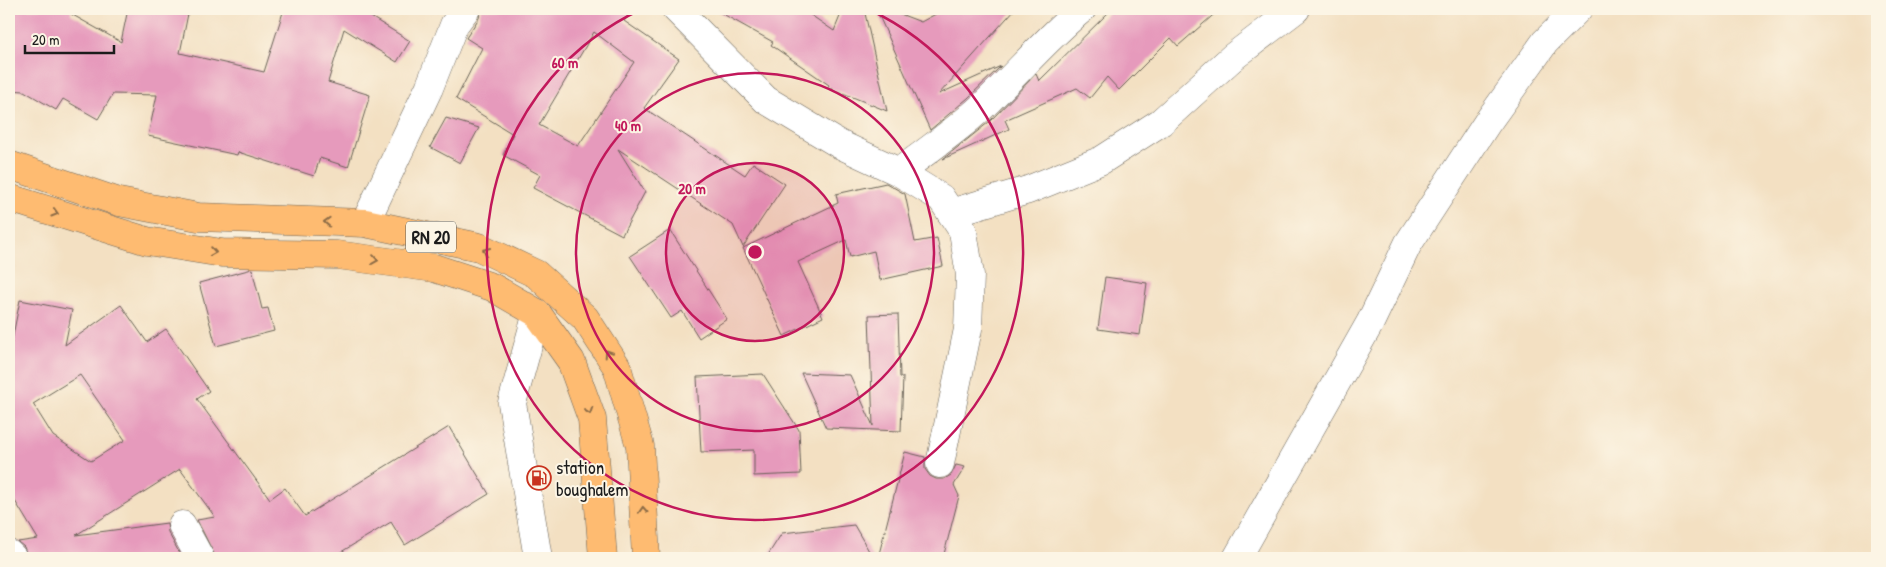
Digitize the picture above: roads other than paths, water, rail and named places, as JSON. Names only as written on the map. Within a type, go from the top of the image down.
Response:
[{"type":"main road","name":"RN 20","points":[[9,165],[119,202],[198,217],[365,223],[479,247],[536,274],[585,318],[617,367],[640,446],[646,558]]},
{"type":"main road","name":"RN 20","points":[[9,198],[148,241],[222,253],[336,255],[434,268],[492,287],[537,313],[571,361],[592,419],[603,558]]},
{"type":"street","points":[[365,223],[429,88],[454,25],[466,9]]},
{"type":"street","points":[[676,9],[766,100],[839,144],[899,172],[941,198],[963,231],[970,274],[968,329],[940,464]]},
{"type":"street","points":[[899,172],[956,130],[988,102],[1059,27],[1082,9]]},
{"type":"street","points":[[951,213],[1028,190],[1102,160],[1162,122],[1233,57],[1296,9]]},
{"type":"street","points":[[1237,558],[1370,323],[1408,244],[1488,123],[1545,42],[1578,9]]},
{"type":"street","points":[[537,313],[512,403],[538,558]]},
{"type":"street","points":[[182,525],[200,558]]},
{"type":"street","points":[[9,554],[13,558]]},
{"type":"place","name":"station boughalem","points":[[539,478]]}]
